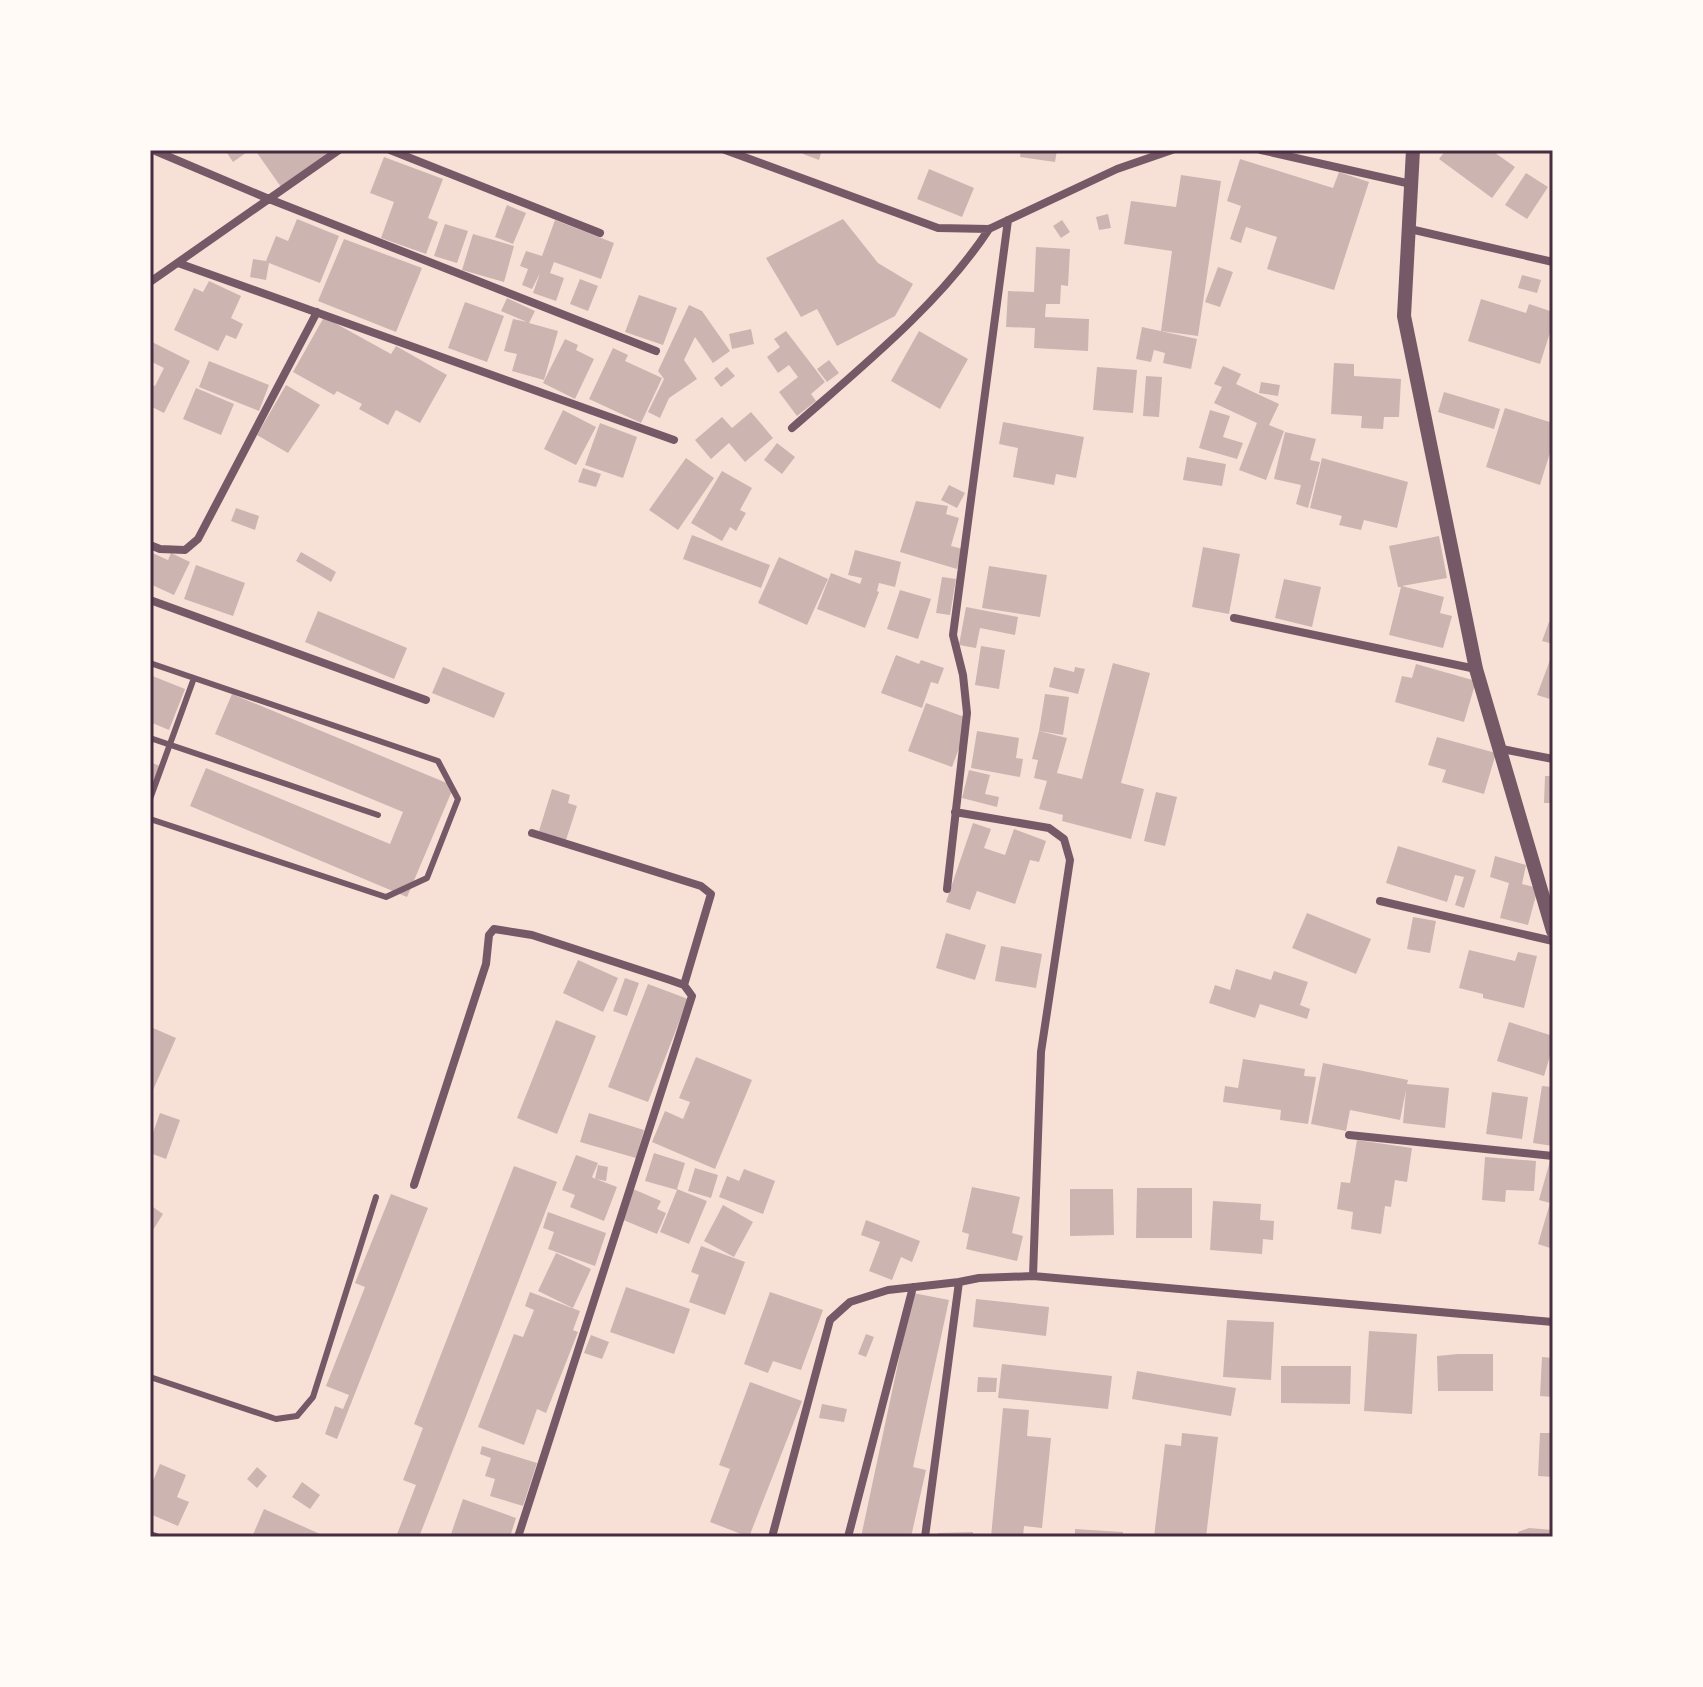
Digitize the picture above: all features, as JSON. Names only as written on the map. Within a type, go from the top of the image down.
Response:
[{"type":"street","points":[[153,150],[269,199],[656,351]]},
{"type":"street","points":[[150,282],[339,150]]},
{"type":"street","points":[[390,150],[600,233]]},
{"type":"street","points":[[725,150],[938,228],[989,229],[1117,169],[1172,150]]},
{"type":"street","points":[[1261,150],[1411,184]]},
{"type":"street","points":[[1413,150],[1404,316],[1476,669],[1553,931]]},
{"type":"street","points":[[947,889],[967,713],[963,675],[953,635],[1008,220]]},
{"type":"street","points":[[792,428],[874,356],[968,262],[989,229]]},
{"type":"street","points":[[1410,229],[1553,262]]},
{"type":"street","points":[[178,263],[674,440]]},
{"type":"street","points":[[150,545],[160,549],[185,550],[198,539],[317,312]]},
{"type":"street","points":[[150,600],[426,700]]},
{"type":"street","points":[[1234,618],[1476,669]]},
{"type":"street","points":[[1502,749],[1553,759]]},
{"type":"street","points":[[955,812],[1049,828],[1064,839],[1070,860],[1041,1052],[1033,1276]]},
{"type":"street","points":[[532,833],[701,886],[711,894],[684,985]]},
{"type":"street","points":[[1380,901],[1553,941]]},
{"type":"street","points":[[414,1185],[486,964],[489,935],[494,929],[532,935],[684,985],[692,996],[518,1537]]},
{"type":"street","points":[[1349,1135],[1553,1156]]},
{"type":"street","points":[[772,1537],[830,1320],[850,1302],[888,1290],[979,1278],[1033,1276],[1553,1322]]},
{"type":"street","points":[[925,1537],[959,1282]]},
{"type":"street","points":[[848,1537],[913,1287]]},
{"type":"street","points":[[150,1535],[156,1537]]},
{"type":"lane","points":[[150,663],[438,761],[458,799],[427,878],[386,897],[150,819]]},
{"type":"lane","points":[[150,799],[194,678]]},
{"type":"lane","points":[[150,738],[378,815]]},
{"type":"lane","points":[[150,1377],[276,1419],[297,1416],[313,1397],[376,1197]]},
{"type":"building","points":[[225,150],[250,150],[233,162]]},
{"type":"building","points":[[255,150],[333,150],[281,187]]},
{"type":"building","points":[[805,150],[822,150],[819,160],[803,154]]},
{"type":"building","points":[[1021,150],[1057,150],[1055,162],[1020,157]]},
{"type":"building","points":[[1446,150],[1491,150],[1515,167],[1492,198],[1439,159]]},
{"type":"building","points":[[384,157],[443,179],[428,218],[438,222],[426,254],[381,238],[394,202],[370,193]]},
{"type":"building","points":[[1240,159],[1333,188],[1339,172],[1369,182],[1334,290],[1267,269],[1277,237],[1246,227],[1241,243],[1230,239],[1241,206],[1227,201]]},
{"type":"building","points":[[929,169],[974,188],[962,217],[917,199]]},
{"type":"building","points":[[1526,173],[1548,187],[1527,219],[1505,205]]},
{"type":"building","points":[[1181,175],[1221,181],[1198,336],[1161,331],[1172,251],[1124,244],[1131,201],[1176,207]]},
{"type":"building","points":[[507,205],[526,213],[513,244],[495,237]]},
{"type":"building","points":[[1108,214],[1111,228],[1099,230],[1096,217]]},
{"type":"building","points":[[297,219],[339,236],[320,283],[269,263],[266,280],[250,277],[253,259],[266,261],[276,236],[288,241]]},
{"type":"building","points":[[843,219],[878,263],[913,284],[895,316],[837,346],[817,309],[801,317],[766,258]]},
{"type":"building","points":[[555,220],[614,243],[601,279],[554,262],[550,273],[564,278],[556,301],[533,293],[540,273],[532,289],[522,285],[528,269],[520,266],[526,251],[542,256]]},
{"type":"building","points":[[1062,220],[1070,232],[1061,238],[1053,226]]},
{"type":"building","points":[[445,224],[468,231],[457,263],[434,256]]},
{"type":"building","points":[[473,234],[514,246],[504,282],[462,270]]},
{"type":"building","points":[[344,239],[422,268],[396,332],[318,301]]},
{"type":"building","points":[[1036,247],[1070,249],[1068,286],[1061,285],[1060,304],[1046,304],[1045,317],[1089,319],[1088,351],[1034,348],[1035,328],[1006,327],[1008,291],[1034,292]]},
{"type":"building","points":[[1218,267],[1233,272],[1220,307],[1205,302]]},
{"type":"building","points":[[1522,275],[1541,280],[1537,293],[1518,288]]},
{"type":"building","points":[[580,279],[598,286],[588,311],[570,304]]},
{"type":"building","points":[[209,281],[241,296],[231,318],[243,324],[236,339],[226,335],[218,351],[174,330],[194,288],[203,292]]},
{"type":"building","points":[[639,295],[677,308],[663,345],[625,332]]},
{"type":"building","points":[[507,298],[535,311],[529,323],[558,331],[544,380],[512,371],[517,354],[504,351],[513,319],[527,322],[501,311]]},
{"type":"building","points":[[1481,299],[1526,313],[1529,304],[1553,312],[1553,323],[1540,364],[1468,341]]},
{"type":"building","points":[[465,302],[504,316],[487,362],[448,348]]},
{"type":"building","points":[[689,305],[702,311],[730,351],[713,363],[695,337],[684,360],[697,379],[669,398],[660,418],[648,412],[664,379],[658,371]]},
{"type":"building","points":[[324,317],[391,354],[396,346],[447,375],[420,423],[396,410],[388,425],[359,409],[362,404],[337,391],[334,395],[293,372]]},
{"type":"building","points":[[1142,327],[1197,339],[1191,369],[1163,363],[1165,353],[1154,350],[1151,362],[1136,359]]},
{"type":"building","points":[[751,329],[754,344],[732,349],[729,334]]},
{"type":"building","points":[[786,331],[825,382],[811,394],[816,401],[797,416],[779,392],[798,377],[789,365],[778,373],[767,357],[780,347],[774,339]]},
{"type":"building","points":[[919,331],[968,359],[940,409],[891,381]]},
{"type":"building","points":[[565,339],[578,345],[576,350],[594,359],[575,399],[543,383]]},
{"type":"building","points":[[150,341],[190,361],[164,413],[150,406],[150,384],[155,386],[164,368],[150,361]]},
{"type":"building","points":[[613,348],[628,355],[625,361],[662,378],[641,423],[589,399]]},
{"type":"building","points":[[829,360],[839,373],[827,382],[817,369]]},
{"type":"building","points":[[209,361],[269,385],[259,411],[199,387]]},
{"type":"building","points":[[1334,363],[1354,364],[1354,376],[1401,379],[1399,417],[1384,417],[1383,429],[1361,428],[1362,416],[1331,414]]},
{"type":"building","points":[[1223,366],[1241,374],[1236,384],[1279,404],[1269,425],[1284,431],[1266,480],[1239,470],[1257,423],[1214,403],[1222,387],[1214,384]]},
{"type":"building","points":[[727,367],[735,376],[721,387],[714,378]]},
{"type":"building","points":[[1097,367],[1137,370],[1133,413],[1093,410]]},
{"type":"building","points":[[1146,376],[1162,377],[1159,417],[1143,416]]},
{"type":"building","points":[[1261,382],[1280,385],[1278,396],[1259,393]]},
{"type":"building","points":[[286,385],[320,405],[288,453],[257,435]]},
{"type":"building","points":[[196,388],[234,404],[221,435],[183,419]]},
{"type":"building","points":[[1444,392],[1500,409],[1494,429],[1438,412]]},
{"type":"building","points":[[1505,408],[1553,423],[1553,443],[1540,485],[1486,467]]},
{"type":"building","points":[[563,410],[596,427],[576,465],[544,449]]},
{"type":"building","points":[[1210,410],[1230,416],[1223,437],[1243,443],[1237,459],[1199,448]]},
{"type":"building","points":[[751,412],[773,438],[745,462],[729,443],[711,459],[695,440],[722,417],[732,428]]},
{"type":"building","points":[[1003,422],[1084,437],[1076,478],[1056,474],[1054,485],[1013,477],[1018,448],[999,444]]},
{"type":"building","points":[[600,423],[637,437],[623,478],[585,465]]},
{"type":"building","points":[[1285,432],[1316,439],[1310,460],[1320,462],[1308,508],[1296,504],[1301,485],[1274,479]]},
{"type":"building","points":[[777,443],[795,457],[782,474],[764,460]]},
{"type":"building","points":[[1187,457],[1226,464],[1222,486],[1183,480]]},
{"type":"building","points":[[686,458],[714,478],[678,530],[649,510]]},
{"type":"building","points":[[1322,458],[1408,482],[1397,528],[1364,520],[1361,530],[1339,525],[1342,516],[1310,508]]},
{"type":"building","points":[[583,468],[601,474],[596,487],[578,482]]},
{"type":"building","points":[[722,471],[752,488],[740,510],[746,513],[736,531],[730,527],[722,541],[691,523]]},
{"type":"building","points":[[949,485],[965,493],[957,508],[941,500]]},
{"type":"building","points":[[916,501],[948,506],[946,514],[959,518],[951,546],[963,549],[957,569],[900,552]]},
{"type":"building","points":[[236,508],[259,516],[255,530],[231,521]]},
{"type":"building","points":[[692,535],[770,565],[761,588],[683,559]]},
{"type":"building","points":[[1439,536],[1447,578],[1402,586],[1444,597],[1440,613],[1452,616],[1443,648],[1389,635],[1401,587],[1398,587],[1389,546]]},
{"type":"building","points":[[1203,547],[1240,554],[1229,614],[1192,607]]},
{"type":"building","points":[[855,550],[901,562],[895,587],[879,583],[879,592],[865,628],[817,609],[831,573],[860,584],[862,578],[848,575]]},
{"type":"building","points":[[150,552],[168,560],[171,553],[190,562],[174,595],[150,584]]},
{"type":"building","points":[[301,552],[336,572],[331,582],[296,561]]},
{"type":"building","points":[[779,557],[828,579],[807,625],[758,603]]},
{"type":"building","points":[[196,565],[245,583],[233,616],[184,599]]},
{"type":"building","points":[[989,566],[1047,575],[1040,617],[982,608]]},
{"type":"building","points":[[942,577],[956,579],[950,615],[936,613]]},
{"type":"building","points":[[1284,579],[1321,587],[1312,627],[1275,618]]},
{"type":"building","points":[[900,590],[931,599],[918,639],[887,629]]},
{"type":"building","points":[[966,607],[1018,617],[1015,635],[980,628],[976,648],[959,645]]},
{"type":"building","points":[[318,611],[407,648],[394,679],[305,642]]},
{"type":"building","points":[[1549,622],[1553,623],[1553,644],[1542,641]]},
{"type":"building","points":[[981,646],[1005,650],[999,689],[975,685]]},
{"type":"building","points":[[1553,652],[1553,700],[1537,695]]},
{"type":"building","points":[[896,655],[919,664],[921,660],[944,668],[938,684],[931,682],[922,708],[881,693]]},
{"type":"building","points":[[1113,663],[1150,673],[1121,783],[1144,789],[1131,839],[1062,821],[1063,815],[1039,809],[1047,781],[1034,778],[1038,760],[1032,759],[1039,731],[1067,738],[1057,773],[1082,779]]},
{"type":"building","points":[[1416,664],[1476,681],[1464,722],[1395,702],[1402,676],[1412,678]]},
{"type":"building","points":[[443,667],[505,693],[494,718],[432,693]]},
{"type":"building","points":[[1054,667],[1074,672],[1075,667],[1085,669],[1078,694],[1049,687]]},
{"type":"building","points":[[150,675],[185,689],[169,730],[150,722]]},
{"type":"building","points":[[232,694],[454,786],[407,897],[190,806],[206,768],[390,844],[403,812],[215,734]]},
{"type":"building","points":[[1045,694],[1069,697],[1063,735],[1039,731]]},
{"type":"building","points":[[926,703],[970,719],[952,767],[908,751]]},
{"type":"building","points":[[977,731],[1019,738],[1016,758],[1023,759],[1020,777],[971,768]]},
{"type":"building","points":[[1437,737],[1496,753],[1484,794],[1442,782],[1446,770],[1428,765]]},
{"type":"building","points":[[150,762],[160,766],[150,789]]},
{"type":"building","points":[[969,770],[990,775],[985,794],[999,797],[997,807],[962,798]]},
{"type":"building","points":[[1545,776],[1553,776],[1553,803],[1544,803]]},
{"type":"building","points":[[552,789],[570,795],[568,803],[577,806],[566,840],[539,831]]},
{"type":"building","points":[[1156,792],[1177,797],[1165,846],[1144,841]]},
{"type":"building","points":[[973,823],[991,829],[984,848],[1005,855],[1014,829],[1046,841],[1039,862],[1030,860],[1015,904],[977,891],[970,910],[946,902]]},
{"type":"building","points":[[1398,846],[1476,870],[1464,908],[1455,905],[1464,877],[1455,875],[1447,902],[1386,883]]},
{"type":"building","points":[[1495,856],[1526,865],[1522,884],[1538,888],[1528,925],[1500,918],[1509,883],[1490,877]]},
{"type":"building","points":[[1307,913],[1371,939],[1356,974],[1292,948]]},
{"type":"building","points":[[1413,917],[1436,921],[1430,953],[1407,949]]},
{"type":"building","points":[[946,933],[986,945],[975,980],[936,968]]},
{"type":"building","points":[[1001,946],[1042,954],[1036,988],[995,981]]},
{"type":"building","points":[[1469,950],[1515,961],[1518,952],[1537,956],[1524,1008],[1483,998],[1483,994],[1459,988]]},
{"type":"building","points":[[578,960],[618,978],[603,1012],[563,993]]},
{"type":"building","points":[[1236,969],[1271,980],[1274,971],[1308,982],[1300,1005],[1310,1009],[1307,1019],[1260,1004],[1255,1018],[1209,1003],[1215,985],[1230,990]]},
{"type":"building","points":[[625,978],[639,983],[627,1016],[613,1011]]},
{"type":"building","points":[[648,984],[688,999],[648,1102],[608,1087]]},
{"type":"building","points":[[556,1020],[596,1036],[557,1134],[517,1118]]},
{"type":"building","points":[[1509,1022],[1553,1036],[1544,1076],[1497,1061]]},
{"type":"building","points":[[153,1028],[176,1038],[150,1097],[150,1035]]},
{"type":"building","points":[[696,1057],[752,1080],[715,1169],[652,1142],[665,1111],[683,1119],[690,1102],[679,1098]]},
{"type":"building","points":[[1243,1059],[1305,1069],[1304,1076],[1316,1077],[1308,1124],[1280,1120],[1281,1110],[1223,1102],[1225,1086],[1238,1088]]},
{"type":"building","points":[[1323,1063],[1408,1080],[1407,1084],[1449,1088],[1445,1128],[1403,1123],[1406,1090],[1400,1120],[1350,1110],[1346,1131],[1311,1124]]},
{"type":"building","points":[[1542,1086],[1553,1087],[1553,1146],[1533,1143]]},
{"type":"building","points":[[1492,1092],[1528,1097],[1522,1139],[1486,1134]]},
{"type":"building","points":[[160,1113],[180,1120],[166,1159],[150,1153],[150,1141]]},
{"type":"building","points":[[589,1113],[644,1130],[636,1158],[580,1142]]},
{"type":"building","points":[[1357,1140],[1412,1148],[1407,1182],[1395,1180],[1391,1207],[1385,1206],[1381,1234],[1351,1229],[1353,1212],[1337,1209],[1341,1182],[1350,1183]]},
{"type":"building","points":[[654,1153],[685,1163],[677,1189],[707,1201],[689,1244],[660,1232],[677,1190],[645,1181]]},
{"type":"building","points":[[576,1155],[598,1163],[592,1177],[595,1179],[598,1165],[608,1167],[606,1181],[596,1179],[617,1187],[604,1221],[570,1207],[575,1195],[562,1190]]},
{"type":"building","points":[[1485,1157],[1536,1161],[1534,1191],[1506,1190],[1505,1202],[1482,1200]]},
{"type":"building","points":[[1550,1161],[1553,1162],[1553,1249],[1538,1244],[1550,1203],[1539,1200]]},
{"type":"building","points":[[514,1166],[557,1182],[419,1537],[396,1537],[416,1485],[403,1480],[423,1428],[414,1424]]},
{"type":"building","points":[[695,1168],[718,1175],[711,1198],[688,1191]]},
{"type":"building","points":[[744,1169],[775,1181],[763,1214],[719,1197],[727,1176],[739,1181]]},
{"type":"building","points":[[972,1187],[1020,1197],[1012,1233],[1023,1236],[1017,1261],[966,1249],[969,1234],[962,1232]]},
{"type":"building","points":[[1137,1188],[1192,1188],[1192,1238],[1136,1238]]},
{"type":"building","points":[[633,1189],[661,1201],[657,1209],[666,1213],[657,1234],[621,1219]]},
{"type":"building","points":[[1070,1189],[1113,1189],[1114,1235],[1070,1236]]},
{"type":"building","points":[[391,1194],[428,1208],[337,1439],[325,1434],[335,1406],[343,1409],[349,1395],[326,1386],[365,1287],[355,1283]]},
{"type":"building","points":[[1213,1201],[1261,1204],[1260,1220],[1274,1221],[1273,1240],[1263,1239],[1262,1254],[1210,1250]]},
{"type":"building","points":[[150,1205],[163,1214],[150,1235]]},
{"type":"building","points":[[723,1205],[753,1222],[734,1257],[704,1241]]},
{"type":"building","points":[[548,1212],[606,1233],[595,1266],[548,1249],[554,1232],[543,1228]]},
{"type":"building","points":[[866,1220],[920,1241],[912,1262],[901,1257],[892,1280],[869,1271],[880,1242],[861,1235]]},
{"type":"building","points":[[701,1246],[745,1262],[725,1315],[689,1302],[699,1275],[691,1272]]},
{"type":"building","points":[[556,1253],[591,1269],[573,1308],[538,1291]]},
{"type":"building","points":[[626,1287],[690,1309],[674,1354],[610,1332]]},
{"type":"building","points":[[530,1292],[580,1311],[573,1330],[578,1332],[546,1413],[537,1409],[524,1445],[478,1427],[514,1334],[523,1337],[534,1310],[525,1306]]},
{"type":"building","points":[[770,1292],[823,1310],[801,1370],[773,1361],[768,1373],[744,1364]]},
{"type":"building","points":[[913,1293],[949,1300],[913,1467],[926,1470],[911,1537],[861,1537]]},
{"type":"building","points":[[976,1299],[1049,1307],[1046,1336],[973,1327]]},
{"type":"building","points":[[1227,1320],[1274,1322],[1271,1380],[1223,1377]]},
{"type":"building","points":[[1369,1331],[1417,1334],[1412,1414],[1364,1411]]},
{"type":"building","points":[[866,1334],[874,1337],[866,1357],[858,1354]]},
{"type":"building","points":[[591,1335],[609,1342],[602,1359],[584,1353]]},
{"type":"building","points":[[1493,1354],[1493,1391],[1438,1391],[1437,1356]]},
{"type":"building","points":[[1542,1357],[1553,1358],[1553,1397],[1540,1396]]},
{"type":"building","points":[[1002,1364],[1112,1376],[1108,1409],[998,1398]]},
{"type":"building","points":[[1281,1366],[1351,1366],[1350,1404],[1281,1403]]},
{"type":"building","points":[[1137,1371],[1236,1388],[1231,1416],[1132,1399]]},
{"type":"building","points":[[978,1377],[997,1378],[996,1392],[977,1392]]},
{"type":"building","points":[[750,1382],[802,1401],[749,1537],[710,1522],[730,1469],[719,1465]]},
{"type":"building","points":[[822,1404],[847,1409],[844,1422],[819,1418]]},
{"type":"building","points":[[1003,1408],[1029,1410],[1027,1436],[1051,1438],[1042,1528],[1024,1526],[1023,1537],[991,1537]]},
{"type":"building","points":[[1182,1433],[1218,1437],[1206,1537],[1154,1537],[1165,1444],[1181,1446]]},
{"type":"building","points":[[1540,1433],[1553,1433],[1553,1477],[1538,1476]]},
{"type":"building","points":[[482,1446],[537,1463],[523,1506],[490,1496],[495,1479],[485,1476],[491,1458],[480,1454]]},
{"type":"building","points":[[160,1464],[186,1475],[177,1497],[189,1502],[178,1526],[150,1514],[153,1502],[150,1501],[150,1488]]},
{"type":"building","points":[[257,1467],[267,1476],[257,1488],[247,1479]]},
{"type":"building","points":[[302,1482],[320,1495],[310,1509],[292,1497]]},
{"type":"building","points":[[463,1499],[516,1518],[510,1537],[450,1537]]},
{"type":"building","points":[[264,1509],[320,1534],[319,1537],[252,1537]]},
{"type":"building","points":[[1529,1528],[1553,1530],[1553,1537],[1518,1537],[1518,1532]]},
{"type":"building","points":[[1075,1529],[1123,1532],[1123,1537],[1075,1537]]},
{"type":"building","points":[[973,1532],[973,1537],[938,1537],[938,1533]]}]
